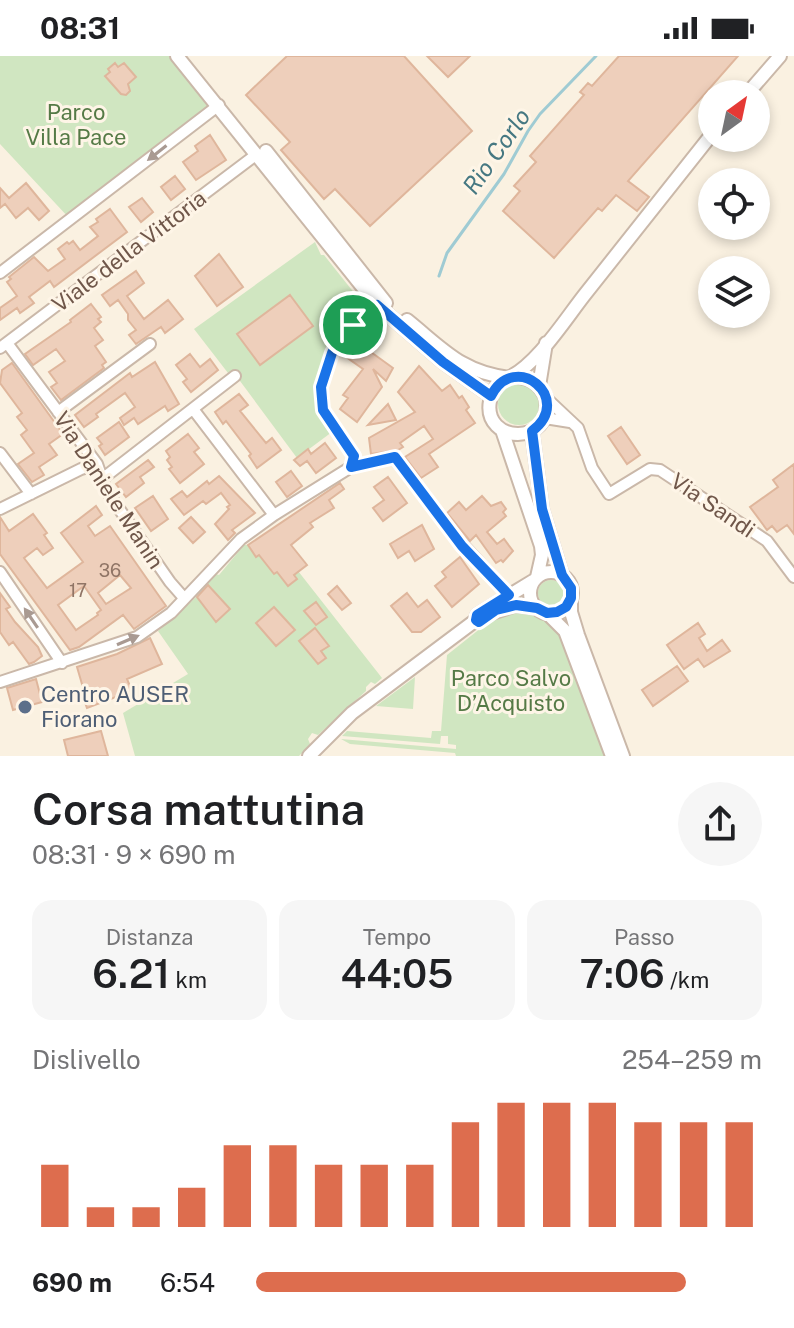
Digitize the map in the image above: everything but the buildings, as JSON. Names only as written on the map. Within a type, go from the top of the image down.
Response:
[{"type":"street","points":[[177,56],[377,305],[443,362],[491,396]]},
{"type":"street","points":[[189,56],[387,304],[469,369],[487,375],[526,378],[543,392]]},
{"type":"street","points":[[759,80],[780,56]]},
{"type":"street","points":[[0,273],[219,105]]},
{"type":"street","points":[[612,756],[565,631],[530,597],[542,555],[541,546],[502,430],[491,416],[491,396],[498,384],[511,377],[546,343],[698,152]]},
{"type":"street","name":"Viale della Vittoria","points":[[3,345],[257,154]]},
{"type":"street","points":[[351,467],[354,456],[323,410],[321,387],[341,335],[377,305]]},
{"type":"street","points":[[502,430],[517,435],[532,431],[545,418],[546,343]]},
{"type":"street","points":[[58,412],[150,344]]},
{"type":"street","name":"Via Daniele Manin","points":[[3,345],[97,464],[106,490],[184,598]]},
{"type":"street","points":[[102,479],[235,376]]},
{"type":"street","name":"Via Sandi","points":[[543,392],[581,433],[592,468],[609,494],[650,469],[660,470],[767,541],[794,577]]},
{"type":"street","points":[[193,409],[274,515]]},
{"type":"street","points":[[545,418],[570,422]]},
{"type":"street","points":[[532,431],[542,509],[562,575],[570,585],[571,612],[578,635],[623,756]]},
{"type":"street","points":[[0,453],[31,494]]},
{"type":"street","points":[[0,682],[137,637],[171,613],[241,539],[274,515],[351,467],[395,457],[462,546],[509,595]]},
{"type":"street","points":[[0,509],[97,464]]},
{"type":"street","points":[[0,572],[62,663]]},
{"type":"street","points":[[309,756],[352,713],[476,620],[477,615],[549,572],[562,575]]},
{"type":"street","points":[[476,620],[479,622],[516,605],[562,610],[571,598]]},
{"type":"green space","name":"Parco Villa Pace","points":[[0,56],[183,56],[219,101],[70,219],[0,144]]},
{"type":"green space","points":[[315,242],[321,255],[359,299],[361,308],[334,330],[317,376],[317,406],[332,432],[297,458],[240,381],[228,373],[194,329]]},
{"type":"green space","points":[[519,383],[534,389],[540,404],[534,419],[519,425],[504,419],[498,404],[504,389]]},
{"type":"green space","points":[[244,545],[248,545],[256,557],[265,551],[266,564],[274,574],[291,562],[382,678],[375,684],[371,682],[366,691],[318,735],[312,733],[308,739],[310,744],[299,756],[135,756],[123,713],[188,674],[158,631],[216,574],[219,575]]},
{"type":"green space","points":[[551,580],[560,584],[564,593],[560,602],[551,606],[542,602],[538,593],[542,584]]},
{"type":"green space","name":"Parco Salvo D’Acquisto","points":[[514,609],[546,620],[561,635],[607,756],[456,756],[455,753],[350,744],[341,739],[456,749],[456,745],[448,744],[448,736],[441,736],[440,744],[342,736],[347,731],[431,738],[432,731],[441,731],[447,655],[496,616]]},
{"type":"green space","points":[[415,677],[413,709],[376,706]]},
{"type":"waterway","name":"Rio Corlo","points":[[439,276],[447,253],[504,174],[540,114],[596,56]]},
{"type":"place","name":"Centro AUSER Fiorano","points":[[25,707]]},
{"type":"route","points":[[377,305],[443,362],[491,396],[498,384],[513,377],[526,378],[541,387],[547,411],[539,426],[532,431],[542,509],[562,575],[571,588],[571,598],[562,610],[547,613],[516,605],[496,610],[479,622],[476,620],[477,615],[509,595],[470,556],[395,457],[351,467],[354,456],[323,410],[321,387],[336,341],[353,325],[377,305]]}]
